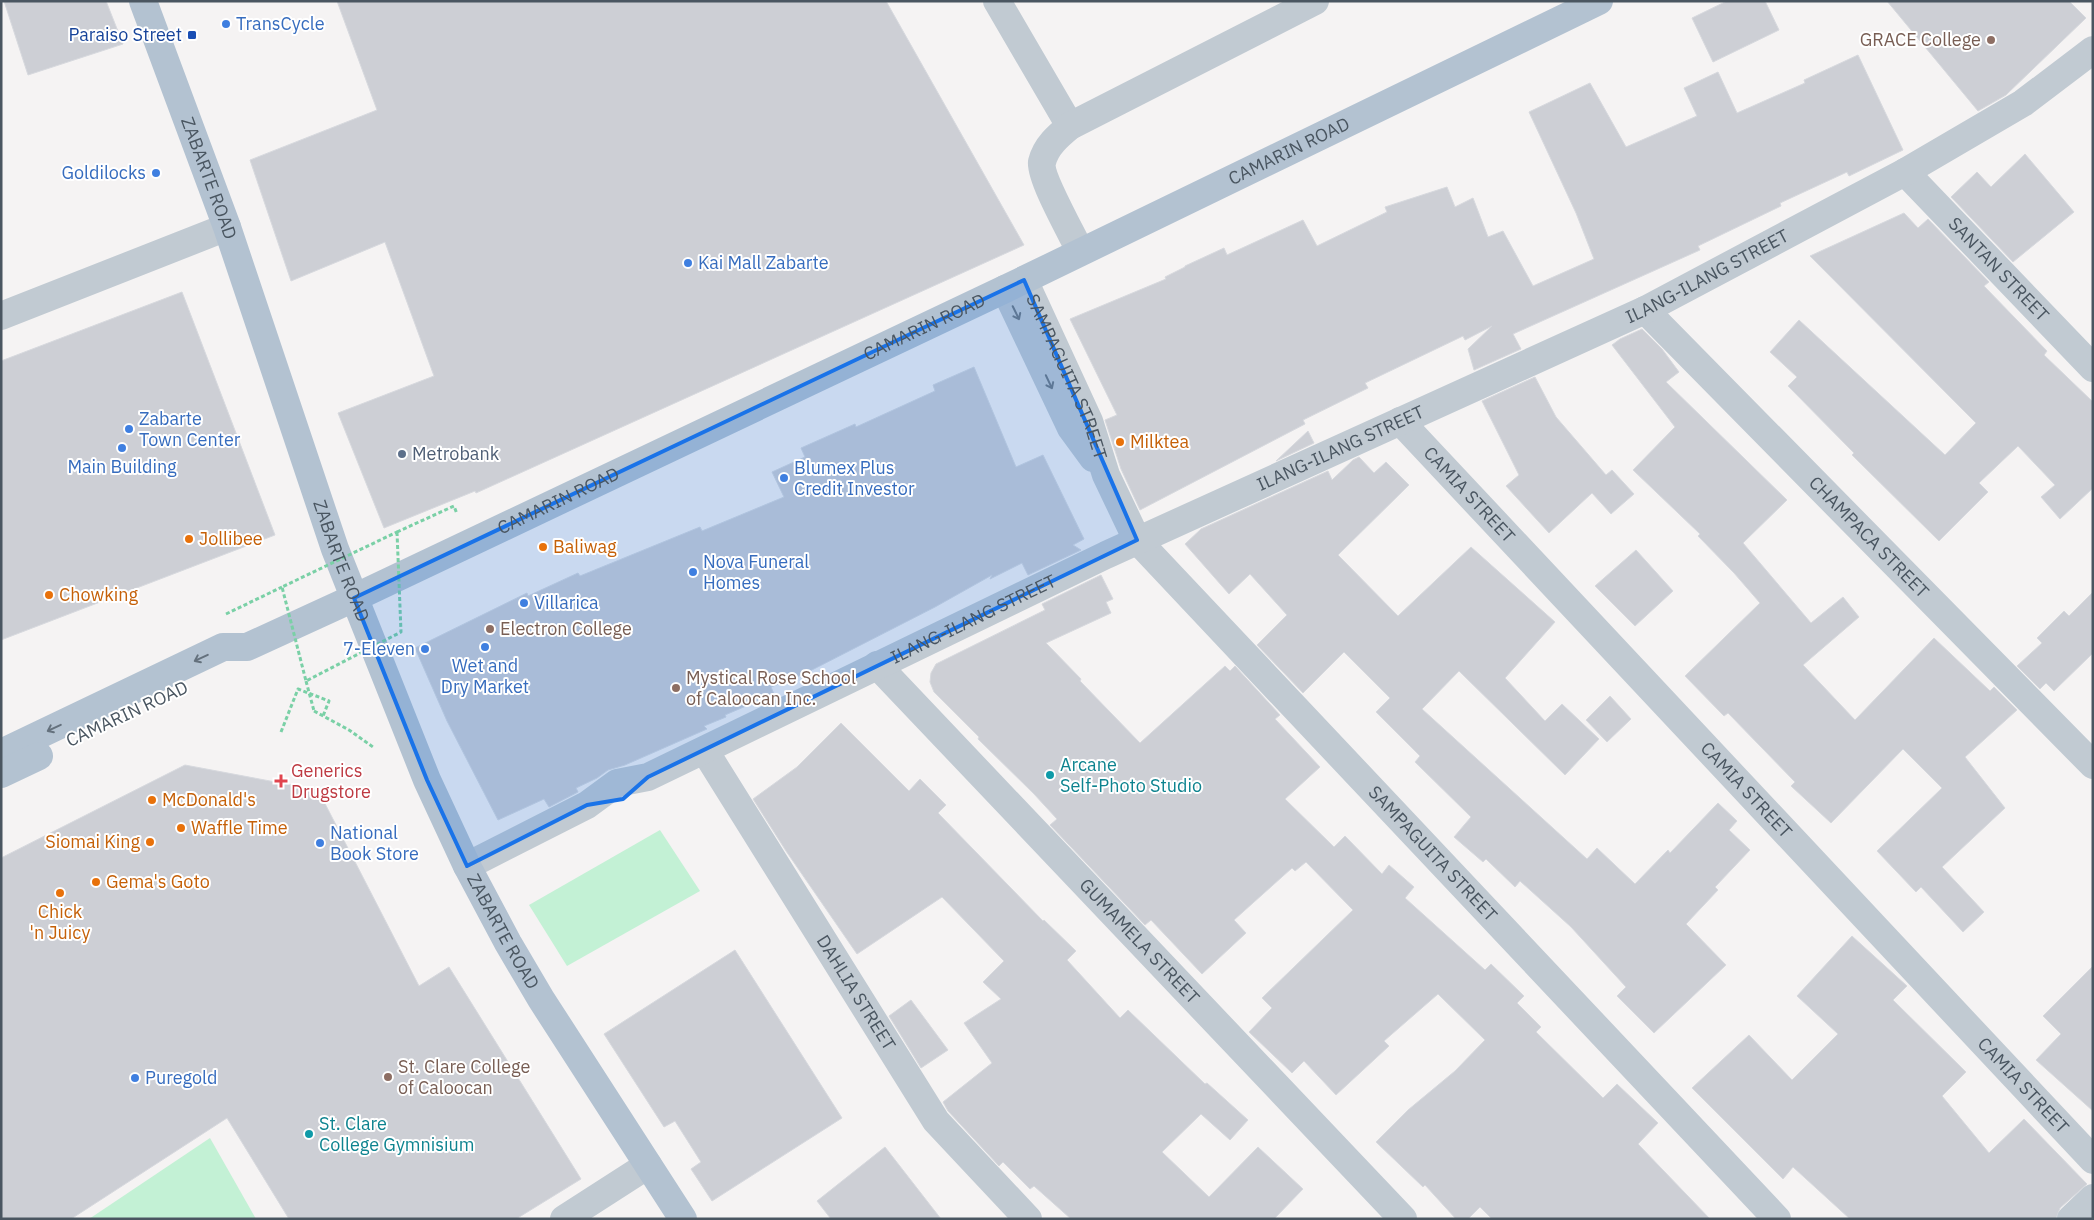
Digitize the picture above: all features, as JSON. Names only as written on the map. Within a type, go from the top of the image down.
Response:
[{"type":"main road","name":"ZABARTE ROAD","points":[[143,1],[226,227],[335,549],[424,771],[467,866],[489,909],[541,999],[683,1219]]},
{"type":"main road","name":"CAMARIN ROAD","points":[[1,774],[232,664],[248,647],[1014,285],[1599,1]]},
{"type":"main road","name":"CAMARIN ROAD","points":[[1,753],[223,647],[248,647]]},
{"type":"street","points":[[996,1],[1070,126]]},
{"type":"street","points":[[1080,252],[1045,179],[1041,164],[1046,149],[1057,137],[1070,126],[1315,1]]},
{"type":"street","name":"ILANG-ILANG STREET","points":[[467,866],[587,805],[617,783],[648,777],[705,751],[877,665],[1137,540],[1645,310],[1904,172],[2023,103],[2093,50]]},
{"type":"street","name":"SANTAN STREET","points":[[1904,172],[2093,368]]},
{"type":"street","points":[[1,316],[226,227]]},
{"type":"street","name":"SAMPAGUITA STREET","points":[[1014,285],[1071,428],[1106,475],[1137,540],[1777,1219]]},
{"type":"street","name":"CHAMPACA STREET","points":[[1645,310],[2093,765]]},
{"type":"street","name":"CAMIA STREET","points":[[1400,421],[2093,1160]]},
{"type":"street","name":"GUMAMELA STREET","points":[[877,665],[1403,1219]]},
{"type":"street","name":"DAHLIA STREET","points":[[705,751],[936,1121],[1028,1219]]},
{"type":"street","points":[[564,1219],[648,1165]]},
{"type":"street","points":[[2071,1219],[2093,1198]]},
{"type":"path","points":[[228,613],[446,510]]},
{"type":"path","points":[[306,681],[401,632],[397,532]]},
{"type":"path","points":[[282,587],[314,711],[349,730],[373,747]]},
{"type":"path","points":[[282,732],[298,689],[329,702],[323,716]]},
{"type":"highlighted area","points":[[1024,280],[1137,540],[648,777],[623,799],[587,805],[467,866],[427,780],[354,598]]},
{"type":"green space","points":[[660,830],[700,891],[567,966],[529,905]]},
{"type":"green space","points":[[210,1138],[256,1219],[89,1219]]},
{"type":"building","points":[[4,1],[106,1],[123,44],[28,75]]},
{"type":"building","name":"Kai Mall Zabarte","points":[[337,1],[886,1],[1024,245],[476,493],[475,491],[384,528],[338,413],[434,376],[385,242],[291,281],[250,160],[377,110]]},
{"type":"building","points":[[1727,1],[1765,1],[1779,30],[1713,62],[1692,18]]},
{"type":"building","name":"GRACE College","points":[[1887,1],[2069,1],[2086,18],[2006,95],[1978,111]]},
{"type":"building","points":[[1858,55],[1903,150],[1849,176],[1847,172],[1780,203],[1781,206],[1698,246],[1700,250],[1513,334],[1521,349],[1474,370],[1468,349],[1492,326],[1465,340],[1463,336],[1365,383],[1368,388],[1303,420],[1305,424],[1140,510],[1121,469],[1105,420],[1117,415],[1070,319],[1166,279],[1165,277],[1185,266],[1224,248],[1227,255],[1303,220],[1317,246],[1387,212],[1385,207],[1447,187],[1455,207],[1473,198],[1488,237],[1503,231],[1533,286],[1594,259],[1576,213],[1529,112],[1590,83],[1626,147],[1697,116],[1684,88],[1718,72],[1737,113],[1805,83],[1804,80]]},
{"type":"building","points":[[2025,154],[2074,212],[2013,262],[1951,197],[1977,172],[1991,187]]},
{"type":"building","points":[[1904,213],[1918,228],[1928,219],[1989,282],[1984,286],[2047,351],[2044,355],[2093,402],[2093,488],[2060,519],[2041,497],[2055,485],[2018,446],[1979,483],[1988,492],[1939,541],[1852,455],[1854,453],[1788,386],[1797,377],[1770,352],[1799,320],[1945,455],[1976,423],[1810,256]]},
{"type":"building","name":"Zabarte Town Center","points":[[182,292],[275,535],[1,640],[1,361]]},
{"type":"building","points":[[1642,329],[1662,349],[1679,372],[1666,382],[1787,500],[1743,543],[1811,623],[1843,597],[1859,617],[1803,665],[1855,720],[1934,638],[1990,691],[1994,687],[2017,710],[1965,757],[2005,808],[1942,867],[1984,912],[1963,932],[1921,887],[1916,892],[1877,851],[1942,788],[1903,749],[1831,823],[1791,786],[1795,782],[1728,713],[1724,716],[1685,676],[1760,603],[1698,536],[1700,534],[1633,470],[1675,427],[1612,345],[1620,339]]},
{"type":"building","points":[[974,367],[1016,467],[1043,455],[1084,539],[1073,545],[1081,550],[1028,575],[1022,563],[990,579],[992,575],[935,607],[804,674],[771,687],[774,694],[704,726],[707,729],[625,765],[608,770],[597,778],[576,788],[578,792],[549,807],[544,799],[498,820],[447,721],[415,648],[527,593],[528,596],[578,573],[580,576],[700,527],[702,531],[784,497],[772,472],[805,457],[801,448],[855,424],[856,427],[935,391],[933,385]]},
{"type":"building","points":[[1535,377],[1556,417],[1606,475],[1612,470],[1634,494],[1611,514],[1592,493],[1549,533],[1506,486],[1519,475],[1482,401]]},
{"type":"building","points":[[1308,431],[1314,443],[1276,461]]},
{"type":"building","points":[[1359,457],[1374,473],[1386,462],[1409,485],[1338,555],[1398,616],[1471,547],[1555,622],[1505,678],[1545,721],[1562,704],[1599,739],[1565,775],[1459,671],[1422,709],[1587,859],[1597,848],[1635,884],[1668,850],[1670,853],[1718,803],[1737,821],[1729,830],[1750,850],[1715,887],[1718,890],[1686,924],[1726,965],[1654,1033],[1617,996],[1626,987],[1571,927],[1520,881],[1515,887],[1486,859],[1483,862],[1454,837],[1471,817],[1415,762],[1420,756],[1376,712],[1390,698],[1344,652],[1303,693],[1257,645],[1287,615],[1250,574],[1229,594],[1185,544],[1201,529],[1328,471],[1332,480],[1353,460]]},
{"type":"building","points":[[1636,550],[1673,591],[1635,626],[1595,586]]},
{"type":"building","points":[[1101,575],[1113,599],[1106,602],[1111,613],[1046,643],[1081,679],[1080,681],[1140,743],[1225,666],[1230,671],[1235,666],[1280,715],[1275,719],[1320,767],[1285,799],[1334,847],[1345,836],[1382,874],[1389,865],[1414,887],[1405,898],[1485,970],[1491,964],[1524,996],[1517,1003],[1541,1027],[1536,1032],[1603,1098],[1617,1084],[1658,1123],[1638,1144],[1710,1219],[1492,1219],[1480,1207],[1468,1219],[1456,1219],[1425,1185],[1423,1187],[1376,1142],[1408,1110],[1455,1071],[1485,1040],[1438,994],[1384,1041],[1389,1046],[1336,1095],[1304,1061],[1292,1073],[1249,1032],[1272,1008],[1262,998],[1353,910],[1306,862],[1295,871],[1292,868],[1234,920],[1246,933],[1202,974],[1151,920],[1145,925],[1050,825],[1057,819],[934,692],[930,682],[931,673],[936,664],[1045,610],[1042,604]]},
{"type":"building","points":[[2093,592],[2093,653],[2054,691],[2046,683],[2040,689],[2017,666],[2042,643],[2037,638],[2064,611],[2069,616]]},
{"type":"building","points":[[1610,696],[1631,719],[1607,742],[1586,720]]},
{"type":"building","points":[[841,723],[909,791],[920,779],[946,805],[938,813],[1043,921],[1076,951],[1067,960],[1120,1018],[1128,1010],[1205,1084],[1207,1083],[1248,1120],[1230,1140],[1201,1114],[1162,1152],[1209,1197],[1258,1147],[1303,1189],[1274,1219],[1071,1219],[1034,1186],[1030,1189],[1003,1162],[999,1166],[948,1111],[943,1102],[992,1063],[964,1023],[1001,999],[983,982],[1004,961],[942,897],[857,954],[786,851],[753,799],[797,767]]},
{"type":"building","name":"Puregold","points":[[185,765],[318,790],[419,986],[449,967],[581,1179],[516,1219],[289,1219],[227,1118],[71,1219],[1,1219],[1,858]]},
{"type":"building","points":[[1852,936],[1907,986],[1893,1000],[1966,1072],[1942,1096],[1989,1153],[2024,1119],[2087,1184],[2060,1208],[2056,1219],[1850,1219],[1793,1167],[1783,1179],[1692,1088],[1749,1035],[1792,1080],[1838,1034],[1797,996]]},
{"type":"building","points":[[735,950],[842,1118],[712,1201],[691,1169],[701,1162],[675,1121],[664,1127],[604,1034]]},
{"type":"building","points":[[2093,966],[2093,1111],[2036,1060],[2061,1034],[2043,1016]]},
{"type":"building","points":[[911,1000],[948,1050],[921,1068],[889,1016]]},
{"type":"building","points":[[885,1147],[941,1219],[831,1219],[817,1201]]},
{"type":"place","name":"TransCycle","points":[[226,24]]},
{"type":"place","name":"Paraiso Street","points":[[192,35]]},
{"type":"place","name":"GRACE College","points":[[1991,40]]},
{"type":"place","name":"Goldilocks","points":[[156,173]]},
{"type":"place","name":"Kai Mall Zabarte","points":[[688,263]]},
{"type":"place","name":"Zabarte Town Center","points":[[129,429]]},
{"type":"place","name":"Milktea","points":[[1120,442]]},
{"type":"place","name":"Main Building","points":[[122,448]]},
{"type":"place","name":"Metrobank","points":[[402,454]]},
{"type":"place","name":"Blumex Plus Credit Investor","points":[[784,478]]},
{"type":"place","name":"Jollibee","points":[[189,539]]},
{"type":"place","name":"Baliwag","points":[[543,547]]},
{"type":"place","name":"Nova Funeral Homes","points":[[693,572]]},
{"type":"place","name":"Chowking","points":[[49,595]]},
{"type":"place","name":"Villarica","points":[[524,603]]},
{"type":"place","name":"Electron College","points":[[490,629]]},
{"type":"place","name":"Wet and Dry Market","points":[[485,647]]},
{"type":"place","name":"7-Eleven","points":[[425,649]]},
{"type":"place","name":"Mystical Rose School of Caloocan Inc.","points":[[676,688]]},
{"type":"place","name":"Arcane Self-Photo Studio","points":[[1050,775]]},
{"type":"place","name":"Generics Drugstore","points":[[281,781]]},
{"type":"place","name":"McDonald's","points":[[152,800]]},
{"type":"place","name":"Waffle Time","points":[[181,828]]},
{"type":"place","name":"Siomai King","points":[[150,842]]},
{"type":"place","name":"National Book Store","points":[[320,843]]},
{"type":"place","name":"Gema's Goto","points":[[96,882]]},
{"type":"place","name":"Chick 'n Juicy","points":[[60,893]]},
{"type":"place","name":"St. Clare College of Caloocan","points":[[388,1077]]},
{"type":"place","name":"Puregold","points":[[135,1078]]},
{"type":"place","name":"St. Clare College Gymnisium","points":[[309,1134]]}]
